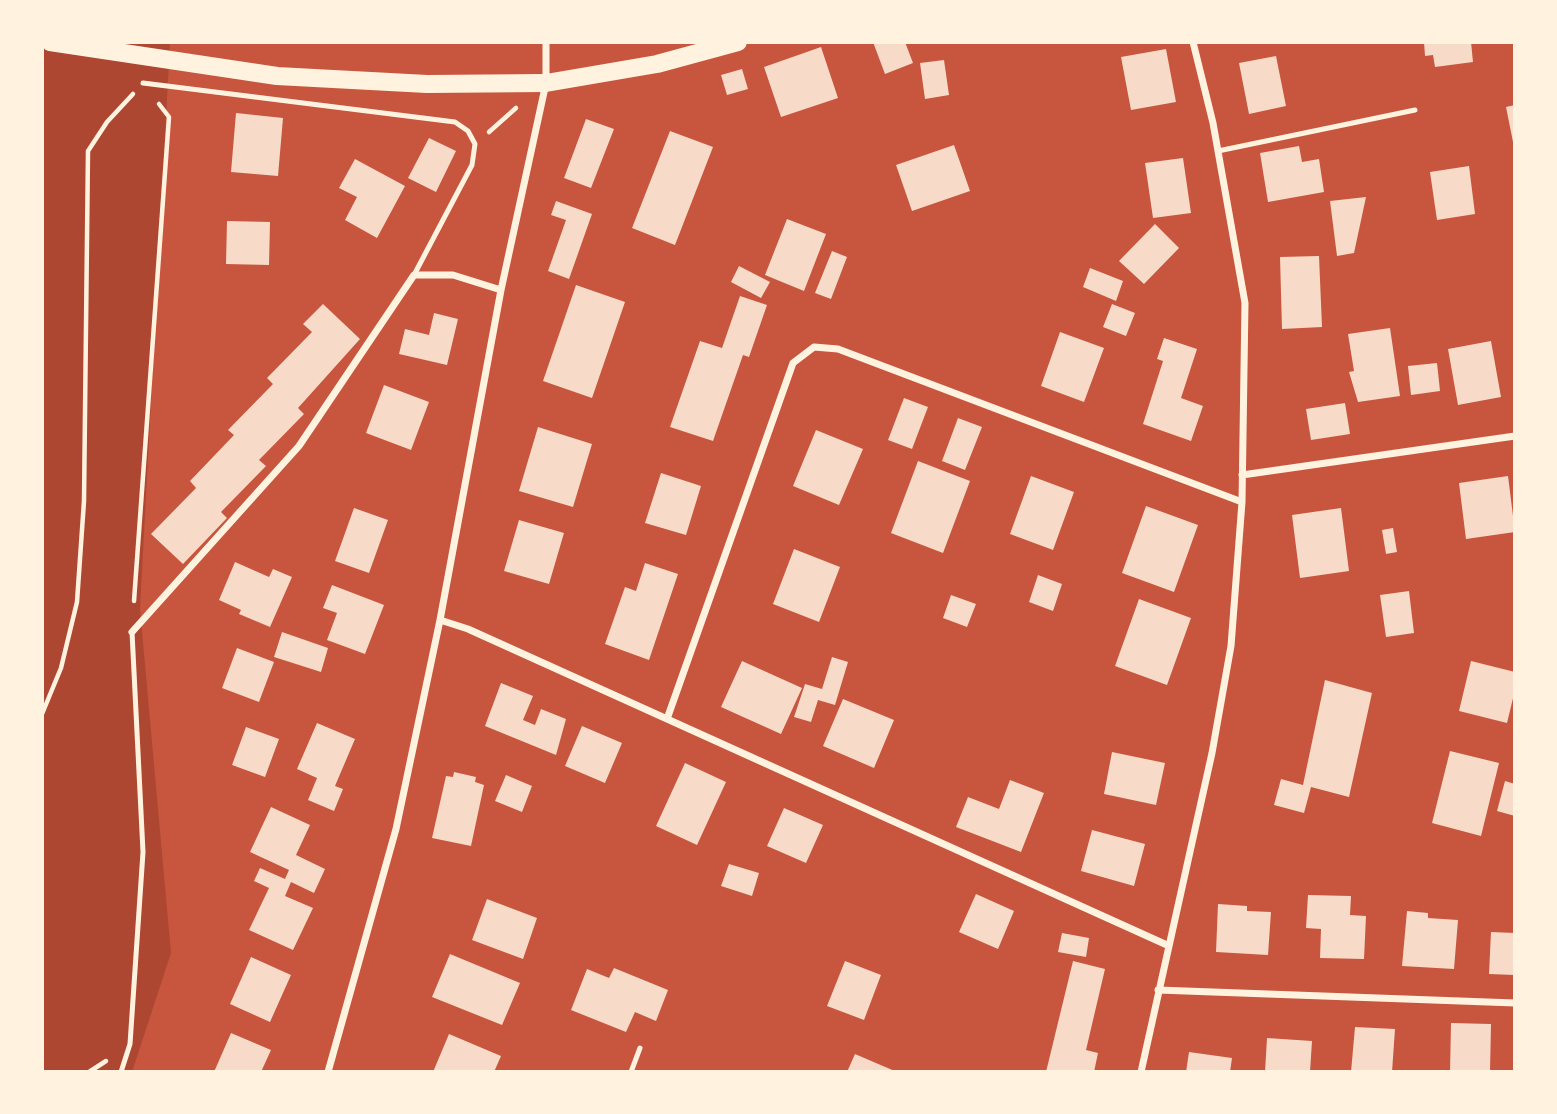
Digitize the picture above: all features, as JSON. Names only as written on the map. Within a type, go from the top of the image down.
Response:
[{"type":"main road","points":[[50,42],[277,76],[427,84],[546,83],[657,64],[738,42]]},
{"type":"street","points":[[328,1072],[396,829],[440,620],[501,290],[546,83],[546,42]]},
{"type":"street","points":[[1141,1072],[1167,945],[1212,753],[1231,646],[1242,502],[1245,303],[1218,151],[1193,42]]},
{"type":"street","points":[[132,632],[299,446],[414,275],[453,275],[501,290]]},
{"type":"street","points":[[667,719],[793,363],[814,347],[838,349],[1242,502]]},
{"type":"street","points":[[1242,475],[1515,436]]},
{"type":"street","points":[[440,620],[468,629],[1167,945]]},
{"type":"street","points":[[1158,990],[1515,1003]]},
{"type":"lane","points":[[143,83],[455,122],[468,131],[475,144],[472,165],[414,275]]},
{"type":"lane","points":[[1218,151],[1415,110]]},
{"type":"lane","points":[[121,1072],[130,1044],[143,852],[132,632]]},
{"type":"lane","points":[[631,1072],[640,1048]]},
{"type":"path","points":[[42,714],[61,668],[77,602],[84,501],[89,151],[107,122],[143,83],[169,117],[132,632]]},
{"type":"path","points":[[475,144],[546,83]]},
{"type":"shaded area","points":[[42,42],[170,42],[140,609],[171,953],[132,1072],[42,1072]]},
{"type":"building","points":[[873,42],[905,42],[913,63],[885,74]]},
{"type":"building","points":[[1424,42],[1471,42],[1473,62],[1435,67],[1433,55],[1425,56]]},
{"type":"building","points":[[821,47],[838,98],[781,117],[764,67]]},
{"type":"building","points":[[1166,49],[1176,102],[1131,110],[1121,57]]},
{"type":"building","points":[[1276,56],[1286,106],[1249,114],[1239,63]]},
{"type":"building","points":[[944,60],[949,95],[925,99],[920,63]]},
{"type":"building","points":[[742,69],[748,89],[727,95],[721,75]]},
{"type":"building","points":[[1515,105],[1515,147],[1514,147],[1506,107]]},
{"type":"building","points":[[236,113],[283,118],[278,176],[231,172]]},
{"type":"building","points":[[586,119],[614,129],[591,188],[564,178]]},
{"type":"building","points":[[670,131],[713,147],[675,245],[632,228]]},
{"type":"building","points":[[429,138],[456,151],[436,192],[408,178]]},
{"type":"building","points":[[954,145],[970,191],[912,211],[896,165]]},
{"type":"building","points":[[1299,146],[1302,162],[1319,159],[1324,192],[1268,202],[1260,153]]},
{"type":"building","points":[[1183,158],[1191,213],[1153,218],[1145,163]]},
{"type":"building","points":[[355,159],[405,186],[377,238],[345,220],[357,197],[339,188]]},
{"type":"building","points":[[1469,166],[1475,214],[1437,220],[1430,172]]},
{"type":"building","points":[[1366,197],[1354,253],[1337,256],[1330,201]]},
{"type":"building","points":[[556,201],[592,214],[569,279],[548,271],[566,220],[551,215]]},
{"type":"building","points":[[787,219],[826,234],[804,291],[765,275]]},
{"type":"building","points":[[227,221],[270,222],[269,265],[226,264]]},
{"type":"building","points":[[1155,224],[1179,248],[1144,284],[1119,261]]},
{"type":"building","points":[[832,251],[847,257],[831,299],[815,293]]},
{"type":"building","points":[[1319,256],[1322,327],[1282,329],[1280,257]]},
{"type":"building","points":[[739,266],[770,282],[761,298],[731,282]]},
{"type":"building","points":[[1090,268],[1123,281],[1116,301],[1083,287]]},
{"type":"building","points":[[576,285],[625,302],[592,398],[543,381]]},
{"type":"building","points":[[740,296],[767,305],[749,357],[743,355],[713,441],[670,427],[700,341],[722,348]]},
{"type":"building","points":[[323,304],[360,339],[298,408],[304,414],[259,460],[266,466],[221,512],[227,518],[183,564],[151,534],[196,488],[190,481],[234,435],[228,430],[273,384],[267,378],[312,332],[303,324]]},
{"type":"building","points":[[1112,304],[1135,313],[1126,336],[1103,327]]},
{"type":"building","points":[[434,313],[458,319],[447,365],[399,354],[405,329],[429,335]]},
{"type":"building","points":[[1390,328],[1400,396],[1358,402],[1349,372],[1354,371],[1348,334]]},
{"type":"building","points":[[1060,332],[1104,348],[1084,402],[1041,386]]},
{"type":"building","points":[[1164,338],[1197,349],[1181,398],[1203,406],[1191,441],[1143,424],[1163,361],[1157,359]]},
{"type":"building","points":[[1491,341],[1501,397],[1458,405],[1448,349]]},
{"type":"building","points":[[1437,363],[1440,391],[1411,395],[1408,366]]},
{"type":"building","points":[[384,385],[429,402],[411,450],[366,433]]},
{"type":"building","points":[[904,398],[928,407],[912,449],[888,440]]},
{"type":"building","points":[[1345,403],[1350,434],[1311,440],[1306,409]]},
{"type":"building","points":[[958,418],[982,427],[965,470],[942,461]]},
{"type":"building","points":[[538,427],[592,444],[573,507],[519,491]]},
{"type":"building","points":[[816,430],[863,449],[839,505],[793,486]]},
{"type":"building","points":[[918,461],[970,481],[943,553],[891,533]]},
{"type":"building","points":[[661,473],[701,486],[686,535],[645,523]]},
{"type":"building","points":[[1031,476],[1074,492],[1053,550],[1010,534]]},
{"type":"building","points":[[1508,476],[1515,532],[1466,539],[1459,483]]},
{"type":"building","points":[[1146,506],[1198,525],[1174,592],[1122,573]]},
{"type":"building","points":[[354,508],[388,520],[369,573],[335,561]]},
{"type":"building","points":[[1341,508],[1349,571],[1300,578],[1292,515]]},
{"type":"building","points":[[519,520],[564,533],[549,584],[504,571]]},
{"type":"building","points":[[1393,528],[1397,552],[1386,554],[1382,530]]},
{"type":"building","points":[[794,549],[840,567],[819,622],[773,604]]},
{"type":"building","points":[[235,562],[269,577],[273,569],[292,577],[270,627],[239,614],[241,610],[219,600]]},
{"type":"building","points":[[645,563],[678,574],[649,660],[605,644],[625,587],[636,591]]},
{"type":"building","points":[[1038,575],[1062,584],[1053,611],[1029,602]]},
{"type":"building","points":[[332,585],[384,605],[365,654],[327,640],[337,613],[323,608]]},
{"type":"building","points":[[1409,591],[1414,633],[1386,637],[1380,595]]},
{"type":"building","points":[[951,595],[976,604],[967,627],[943,618]]},
{"type":"building","points":[[1139,599],[1191,618],[1167,685],[1115,666]]},
{"type":"building","points":[[282,632],[328,648],[321,672],[274,657]]},
{"type":"building","points":[[237,648],[274,662],[259,702],[222,688]]},
{"type":"building","points":[[832,657],[848,662],[835,705],[818,700],[811,722],[794,717],[805,684],[822,689]]},
{"type":"building","points":[[742,661],[802,688],[781,734],[721,707]]},
{"type":"building","points":[[1471,661],[1515,672],[1515,690],[1507,723],[1459,711]]},
{"type":"building","points":[[1325,680],[1372,693],[1349,797],[1311,787],[1304,813],[1274,805],[1281,779],[1303,785]]},
{"type":"building","points":[[501,683],[533,696],[523,720],[535,725],[541,709],[566,719],[556,755],[485,726]]},
{"type":"building","points":[[843,699],[894,720],[874,768],[823,746]]},
{"type":"building","points":[[317,723],[355,739],[335,786],[343,789],[334,811],[308,800],[317,778],[297,769]]},
{"type":"building","points":[[582,726],[622,743],[605,783],[565,766]]},
{"type":"building","points":[[246,727],[279,739],[265,777],[232,765]]},
{"type":"building","points":[[1450,751],[1499,763],[1481,836],[1432,823]]},
{"type":"building","points":[[1112,752],[1165,763],[1156,805],[1104,794]]},
{"type":"building","points":[[685,763],[726,782],[697,845],[656,826]]},
{"type":"building","points":[[454,772],[476,777],[475,782],[484,785],[471,846],[432,838],[446,776],[453,777]]},
{"type":"building","points":[[506,775],[532,786],[522,812],[495,801]]},
{"type":"building","points":[[1010,780],[1044,793],[1021,852],[956,827],[968,797],[999,809]]},
{"type":"building","points":[[1505,781],[1515,784],[1515,816],[1497,811]]},
{"type":"building","points":[[271,807],[310,825],[296,855],[325,869],[314,893],[291,882],[285,896],[313,908],[293,950],[249,930],[269,888],[254,881],[260,868],[285,879],[289,870],[250,852]]},
{"type":"building","points":[[784,808],[823,825],[806,863],[767,846]]},
{"type":"building","points":[[1092,830],[1145,844],[1134,886],[1081,871]]},
{"type":"building","points":[[729,864],[759,873],[752,896],[721,886]]},
{"type":"building","points":[[976,894],[1014,911],[998,949],[959,932]]},
{"type":"building","points":[[1308,895],[1351,896],[1350,915],[1366,916],[1364,959],[1320,958],[1321,929],[1306,928]]},
{"type":"building","points":[[487,899],[537,918],[523,959],[472,940]]},
{"type":"building","points":[[1218,904],[1247,906],[1247,911],[1271,912],[1268,955],[1216,952]]},
{"type":"building","points":[[1407,911],[1428,913],[1428,918],[1458,920],[1454,969],[1402,966]]},
{"type":"building","points":[[1491,932],[1515,933],[1515,975],[1489,974]]},
{"type":"building","points":[[1062,933],[1089,938],[1086,957],[1058,952]]},
{"type":"building","points":[[450,954],[520,983],[502,1025],[432,997]]},
{"type":"building","points":[[251,957],[291,975],[270,1022],[230,1004]]},
{"type":"building","points":[[845,961],[881,975],[864,1020],[827,1006]]},
{"type":"building","points":[[1073,961],[1105,969],[1086,1050],[1098,1053],[1094,1072],[1046,1072]]},
{"type":"building","points":[[614,968],[668,990],[656,1021],[635,1012],[626,1032],[571,1010],[587,969],[609,978]]},
{"type":"building","points":[[1451,1023],[1491,1024],[1490,1072],[1450,1072]]},
{"type":"building","points":[[1355,1027],[1395,1029],[1392,1072],[1351,1072]]},
{"type":"building","points":[[231,1033],[271,1050],[261,1072],[214,1072]]},
{"type":"building","points":[[449,1034],[501,1056],[494,1072],[433,1072]]},
{"type":"building","points":[[1267,1038],[1312,1041],[1310,1072],[1265,1072]]},
{"type":"building","points":[[1189,1052],[1232,1058],[1230,1072],[1186,1072]]},
{"type":"building","points":[[855,1054],[897,1072],[847,1072]]}]
